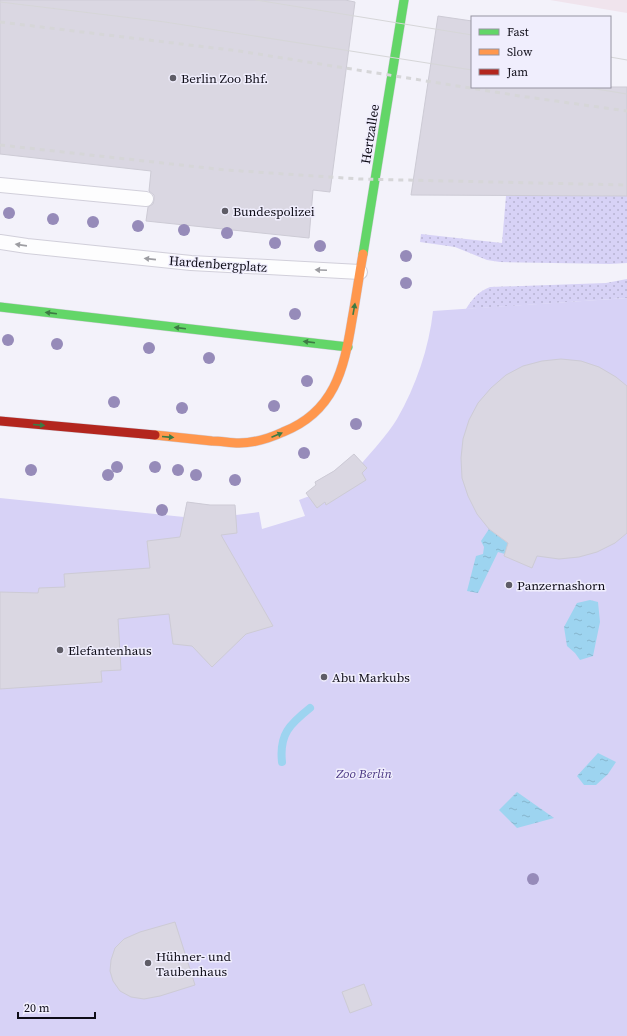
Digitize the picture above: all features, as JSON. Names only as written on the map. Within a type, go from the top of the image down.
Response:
[{"type":"street","name":"Hertzallee","points":[[360,272],[404,0]]},
{"type":"street","points":[[0,421],[217,442],[254,442],[270,438],[289,430],[306,420],[329,399],[340,376],[348,347],[360,272]]},
{"type":"street","points":[[0,307],[348,347]]},
{"type":"lane","points":[[0,185],[146,200]]},
{"type":"lane","name":"Hardenbergplatz","points":[[0,242],[190,263],[360,272]]},
{"type":"shaded area","points":[[550,0],[627,0],[627,13]]},
{"type":"green space","points":[[506,196],[627,196],[627,263],[500,262],[487,260],[455,247],[420,242],[421,234],[502,243]]},
{"type":"green space","points":[[627,279],[627,298],[466,309],[476,296],[490,287],[606,283]]},
{"type":"green space","name":"Zoo Berlin","points":[[627,298],[627,1036],[0,1036],[0,498],[184,517],[187,502],[210,505],[235,505],[236,515],[259,512],[262,529],[305,516],[299,500],[320,492],[315,482],[334,471],[354,454],[362,463],[397,419],[416,380],[421,366],[433,311]]},
{"type":"water","points":[[489,529],[509,544],[505,554],[498,552],[478,593],[467,591],[476,556],[483,554],[484,547],[481,541]]},
{"type":"water","points":[[590,600],[598,602],[600,622],[593,656],[580,660],[567,646],[564,627],[577,603]]},
{"type":"water","points":[[598,753],[616,762],[608,774],[596,785],[584,785],[577,776]]},
{"type":"water","points":[[517,792],[554,818],[517,828],[499,810]]},
{"type":"building","name":"Berlin Zoo Bhf.","points":[[0,0],[345,0],[355,2],[330,192],[313,190],[309,238],[146,221],[148,207],[153,204],[154,200],[154,195],[149,191],[151,171],[0,154]]},
{"type":"building","points":[[438,16],[471,21],[471,88],[627,87],[627,196],[411,195]]},
{"type":"building","points":[[561,359],[581,361],[599,367],[616,377],[627,386],[627,533],[615,543],[597,552],[579,557],[559,559],[537,556],[532,568],[504,556],[508,543],[489,529],[477,514],[468,496],[462,478],[461,458],[463,439],[469,420],[478,403],[491,388],[506,375],[523,366],[542,361]]},
{"type":"building","points":[[354,454],[367,468],[362,473],[366,480],[326,505],[325,502],[317,508],[306,493],[316,485],[315,482],[334,471]]},
{"type":"building","points":[[187,502],[210,505],[235,505],[237,533],[221,535],[273,626],[246,634],[212,667],[192,646],[173,644],[169,614],[118,619],[121,670],[101,671],[102,682],[0,689],[0,592],[38,593],[39,588],[65,587],[64,574],[150,568],[147,541],[180,537]]},
{"type":"building","name":"Hühner- und Taubenhaus","points":[[175,922],[195,985],[160,996],[144,999],[131,997],[120,991],[113,981],[110,971],[111,960],[115,948],[124,939],[140,932]]},
{"type":"building","points":[[364,984],[372,1005],[350,1013],[342,992]]},
{"type":"waterway","points":[[282,762],[282,744],[287,730],[310,708]]},
{"type":"tram line","points":[[256,0],[471,35]]},
{"type":"tram line","points":[[0,2],[165,22],[471,70]]},
{"type":"tram line","points":[[611,57],[627,60]]},
{"type":"tram line","points":[[590,88],[627,94]]},
{"type":"railway","points":[[0,22],[239,51],[520,96],[627,111]]},
{"type":"railway","points":[[0,145],[226,170],[359,179],[627,185]]},
{"type":"traffic: fast","points":[[363,254],[404,0]]},
{"type":"traffic: fast","points":[[0,307],[348,347]]},
{"type":"traffic: slow","points":[[155,435],[232,443],[250,442],[283,432],[300,423],[314,413],[325,401],[334,387],[345,356],[363,254]]},
{"type":"traffic: jam","points":[[0,421],[155,435]]},
{"type":"place","name":"Berlin Zoo Bhf.","points":[[173,78]]},
{"type":"place","name":"Bundespolizei","points":[[225,211]]},
{"type":"place","name":"Panzernashorn","points":[[509,585]]},
{"type":"place","name":"Elefantenhaus","points":[[60,650]]},
{"type":"place","name":"Abu Markubs","points":[[324,677]]},
{"type":"place","name":"Hühner- und Taubenhaus","points":[[148,963]]}]
